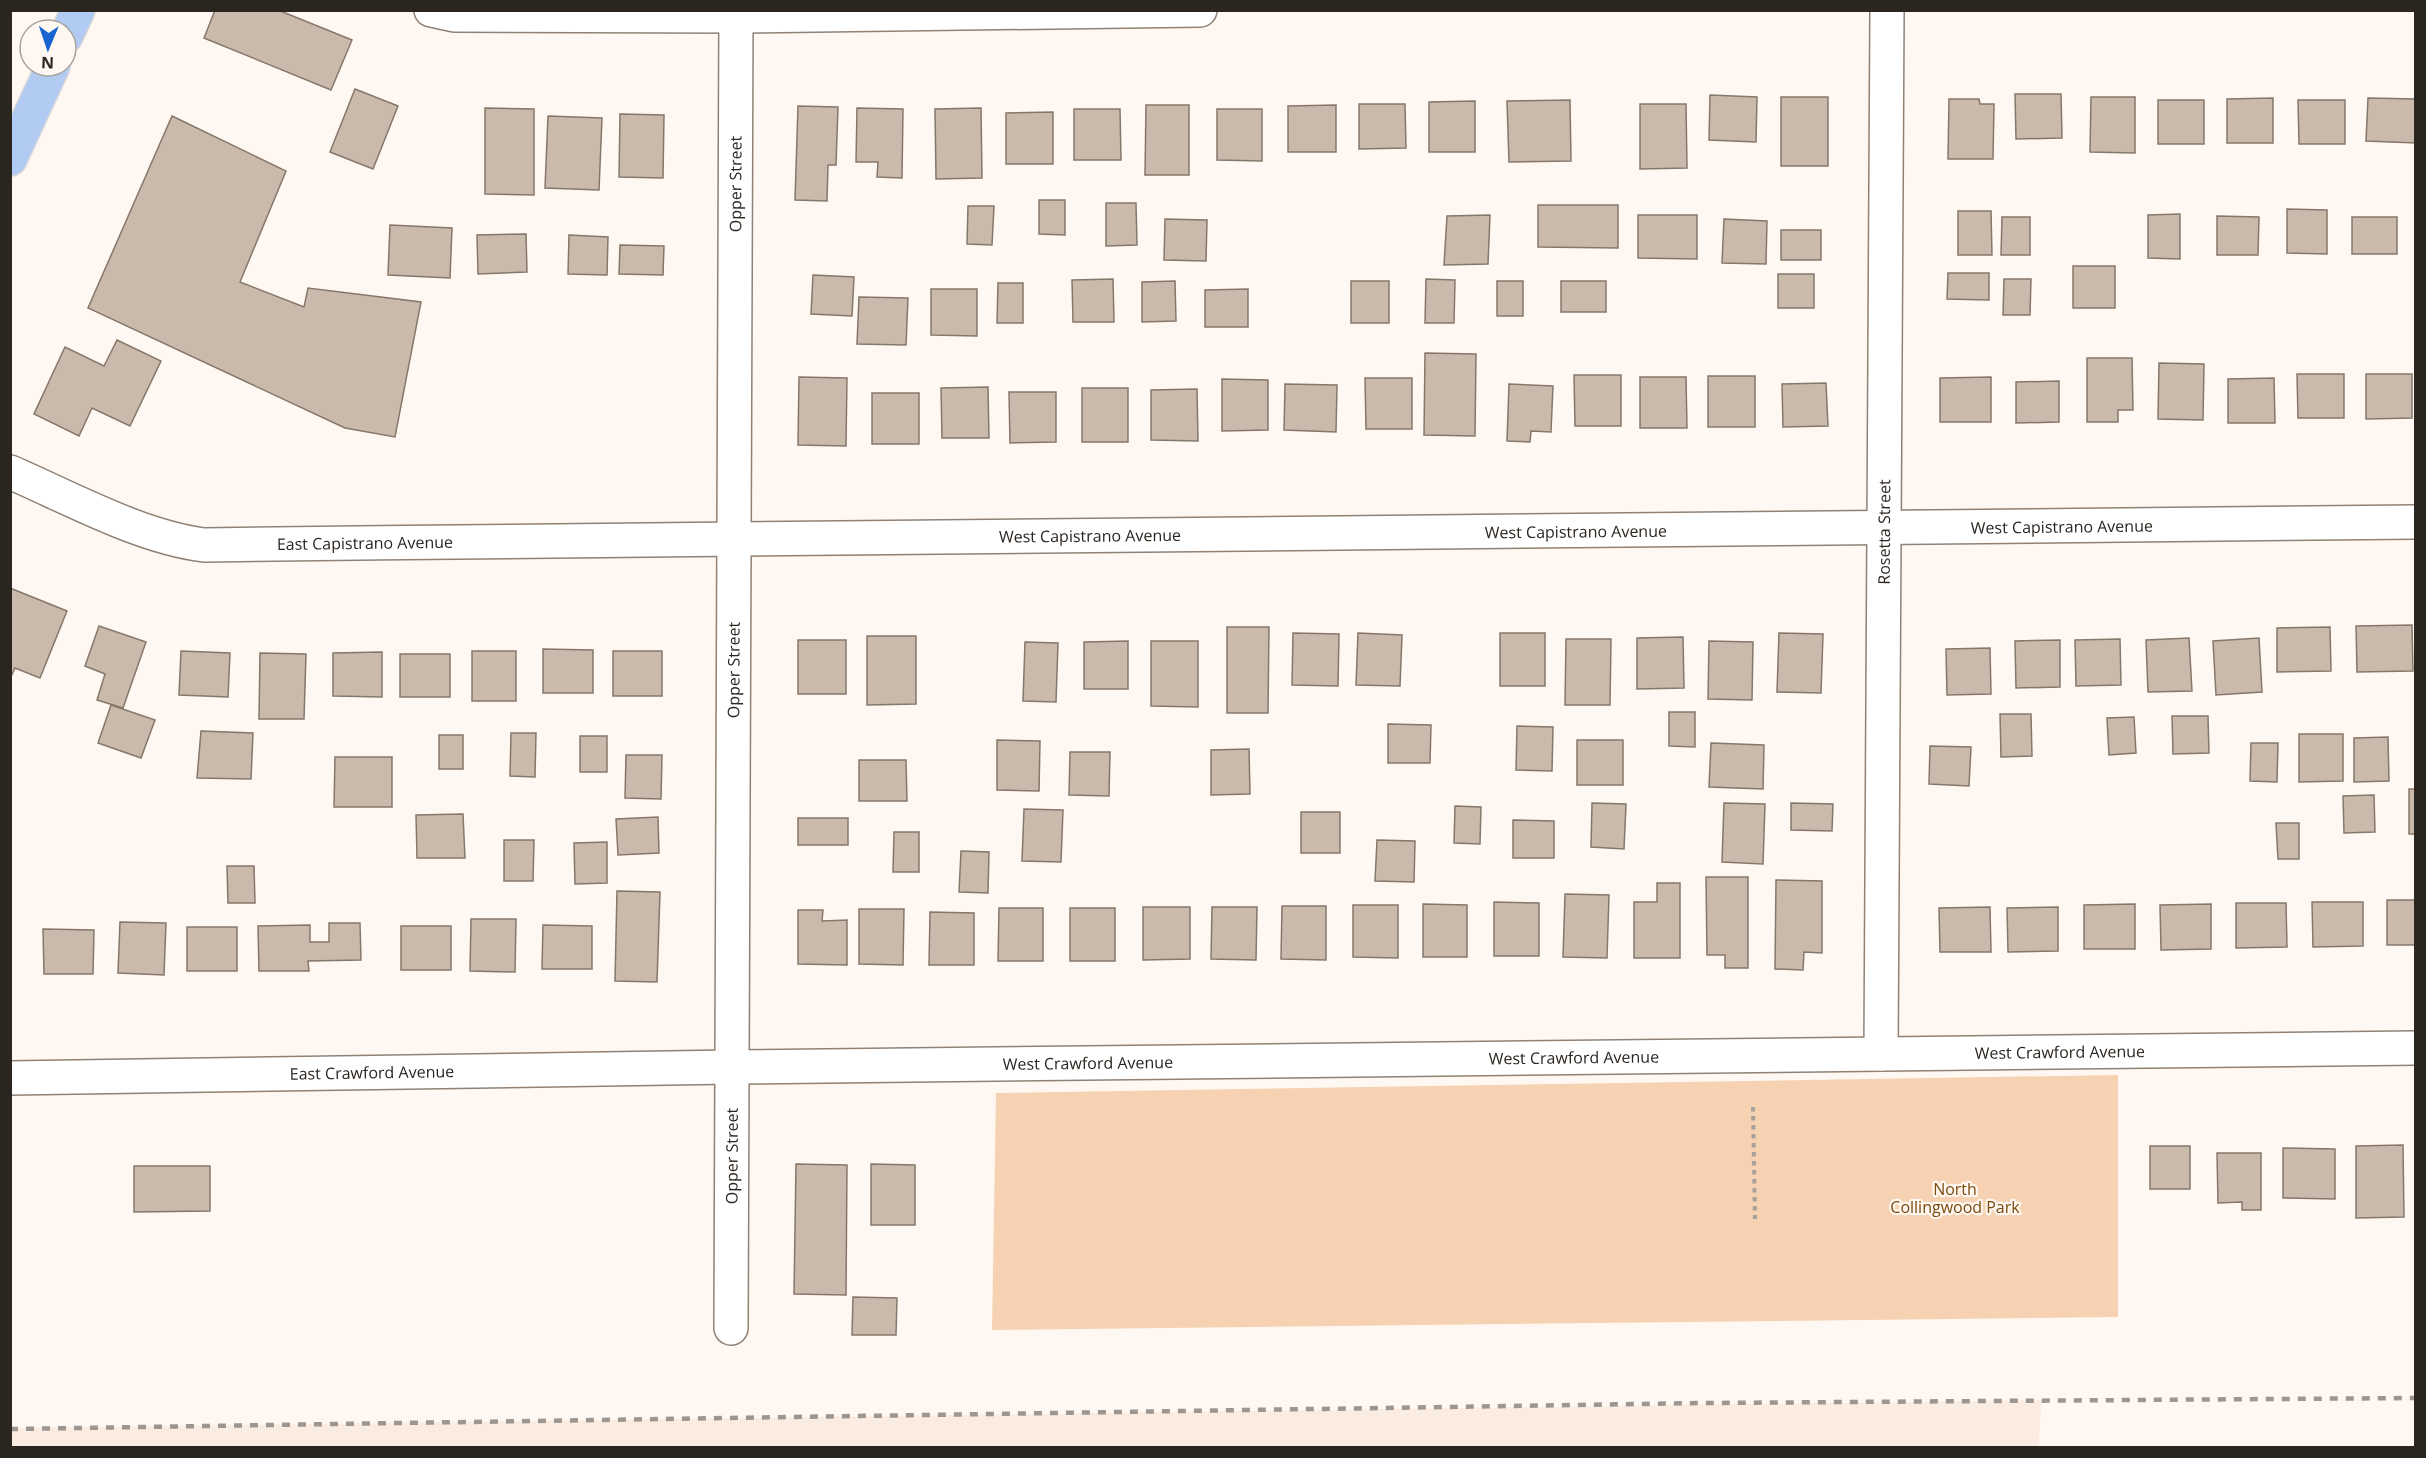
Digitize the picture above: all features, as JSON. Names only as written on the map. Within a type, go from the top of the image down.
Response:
[{"type":"main road","points":[[10,159],[47,78]]},
{"type":"street","points":[[431,10],[454,15],[1200,10]]},
{"type":"street","name":"Rosetta Street","points":[[1881,1054],[1887,10]]},
{"type":"street","name":"Opper Street","points":[[731,1328],[736,13]]},
{"type":"street","name":"East Capistrano Avenue","points":[[10,472],[152,534],[177,542],[204,545],[735,538]]},
{"type":"street","name":"West Capistrano Avenue","points":[[735,538],[1884,530],[2415,522]]},
{"type":"street","name":"West Crawford Avenue","points":[[732,1066],[2415,1048]]},
{"type":"street","name":"East Crawford Avenue","points":[[10,1077],[732,1066]]},
{"type":"path","points":[[1753,1107],[1755,1219]]},
{"type":"shaded area","points":[[2042,1400],[2038,1448],[10,1447],[11,1428]]},
{"type":"green space","name":"North Collingwood Park","points":[[2118,1075],[2118,1317],[992,1330],[996,1093]]},
{"type":"building","points":[[215,10],[278,10],[352,40],[331,90],[204,38]]},
{"type":"building","points":[[355,89],[398,106],[373,169],[330,152]]},
{"type":"building","points":[[2015,94],[2061,94],[2062,138],[2016,139]]},
{"type":"building","points":[[1710,95],[1757,97],[1756,142],[1709,140]]},
{"type":"building","points":[[1781,97],[1828,97],[1828,166],[1781,166]]},
{"type":"building","points":[[2091,97],[2135,97],[2135,153],[2090,152]]},
{"type":"building","points":[[2273,98],[2273,143],[2227,143],[2227,99]]},
{"type":"building","points":[[2368,98],[2416,99],[2416,143],[2366,141]]},
{"type":"building","points":[[1949,99],[1979,99],[1980,104],[1994,104],[1993,159],[1948,159]]},
{"type":"building","points":[[1570,100],[1571,161],[1509,162],[1507,101]]},
{"type":"building","points":[[2158,100],[2204,100],[2204,144],[2158,144]]},
{"type":"building","points":[[2298,100],[2345,100],[2345,144],[2299,144]]},
{"type":"building","points":[[1475,101],[1475,152],[1429,152],[1429,102]]},
{"type":"building","points":[[1359,104],[1405,104],[1406,148],[1359,149]]},
{"type":"building","points":[[1640,104],[1686,104],[1687,168],[1640,169]]},
{"type":"building","points":[[1146,105],[1189,105],[1189,175],[1145,175]]},
{"type":"building","points":[[1336,105],[1336,152],[1288,152],[1288,106]]},
{"type":"building","points":[[798,106],[838,107],[836,165],[828,165],[827,201],[795,200]]},
{"type":"building","points":[[485,108],[534,109],[534,195],[485,194]]},
{"type":"building","points":[[857,108],[903,109],[902,178],[877,177],[878,162],[856,162]]},
{"type":"building","points":[[981,108],[982,178],[936,179],[935,109]]},
{"type":"building","points":[[1074,109],[1120,109],[1121,160],[1074,160]]},
{"type":"building","points":[[1217,109],[1262,109],[1262,161],[1217,160]]},
{"type":"building","points":[[1053,112],[1053,164],[1006,164],[1006,113]]},
{"type":"building","points":[[620,114],[664,115],[663,178],[619,177]]},
{"type":"building","points":[[172,116],[286,171],[240,282],[304,307],[308,288],[421,302],[395,437],[345,428],[88,308]]},
{"type":"building","points":[[548,116],[602,118],[599,190],[545,188]]},
{"type":"building","points":[[1039,200],[1065,200],[1065,235],[1039,234]]},
{"type":"building","points":[[1106,203],[1136,203],[1137,245],[1106,246]]},
{"type":"building","points":[[1538,205],[1618,205],[1618,248],[1538,247]]},
{"type":"building","points":[[968,206],[994,206],[992,245],[967,244]]},
{"type":"building","points":[[2287,209],[2327,210],[2327,254],[2287,253]]},
{"type":"building","points":[[1958,211],[1991,211],[1992,255],[1958,255]]},
{"type":"building","points":[[2180,214],[2180,259],[2148,258],[2148,215]]},
{"type":"building","points":[[1490,215],[1488,264],[1444,265],[1447,216]]},
{"type":"building","points":[[1638,215],[1697,215],[1697,259],[1638,258]]},
{"type":"building","points":[[2217,216],[2259,217],[2258,255],[2217,255]]},
{"type":"building","points":[[2002,217],[2030,217],[2030,255],[2001,255]]},
{"type":"building","points":[[2352,217],[2397,217],[2397,254],[2352,254]]},
{"type":"building","points":[[1165,219],[1207,220],[1206,261],[1164,260]]},
{"type":"building","points":[[1724,219],[1767,221],[1766,264],[1722,263]]},
{"type":"building","points":[[390,225],[452,228],[450,278],[388,275]]},
{"type":"building","points":[[1781,230],[1821,230],[1821,260],[1781,260]]},
{"type":"building","points":[[526,234],[527,272],[478,274],[477,235]]},
{"type":"building","points":[[569,235],[608,237],[607,275],[568,274]]},
{"type":"building","points":[[620,245],[664,246],[663,275],[619,274]]},
{"type":"building","points":[[2073,266],[2115,266],[2115,308],[2073,308]]},
{"type":"building","points":[[1948,273],[1989,273],[1989,300],[1947,299]]},
{"type":"building","points":[[1778,274],[1814,274],[1814,308],[1778,308]]},
{"type":"building","points":[[813,275],[854,277],[852,316],[811,314]]},
{"type":"building","points":[[1113,279],[1114,322],[1073,322],[1072,280]]},
{"type":"building","points":[[1426,279],[1455,280],[1454,323],[1425,323]]},
{"type":"building","points":[[2004,279],[2031,279],[2030,315],[2003,315]]},
{"type":"building","points":[[1175,281],[1176,321],[1142,322],[1142,282]]},
{"type":"building","points":[[1351,281],[1389,281],[1389,323],[1351,323]]},
{"type":"building","points":[[1497,281],[1523,281],[1523,316],[1497,316]]},
{"type":"building","points":[[1561,281],[1606,281],[1606,312],[1561,312]]},
{"type":"building","points":[[998,283],[1023,283],[1023,323],[997,323]]},
{"type":"building","points":[[931,289],[977,289],[977,336],[931,335]]},
{"type":"building","points":[[1248,289],[1248,327],[1205,327],[1205,290]]},
{"type":"building","points":[[859,297],[908,298],[906,345],[857,344]]},
{"type":"building","points":[[117,340],[161,361],[130,426],[92,408],[79,436],[34,414],[65,347],[104,366]]},
{"type":"building","points":[[1425,353],[1476,354],[1475,436],[1424,435]]},
{"type":"building","points":[[2087,358],[2132,358],[2133,410],[2118,410],[2118,422],[2087,422]]},
{"type":"building","points":[[2159,363],[2204,364],[2203,420],[2158,419]]},
{"type":"building","points":[[2297,374],[2344,374],[2344,418],[2298,418]]},
{"type":"building","points":[[2366,374],[2412,374],[2412,418],[2366,419]]},
{"type":"building","points":[[1574,375],[1621,375],[1621,426],[1575,426]]},
{"type":"building","points":[[1708,376],[1755,376],[1755,427],[1708,427]]},
{"type":"building","points":[[799,377],[847,378],[846,446],[798,445]]},
{"type":"building","points":[[1640,377],[1686,377],[1687,428],[1640,428]]},
{"type":"building","points":[[1991,377],[1991,422],[1940,422],[1940,378]]},
{"type":"building","points":[[1365,378],[1412,378],[1412,429],[1366,429]]},
{"type":"building","points":[[2274,378],[2275,423],[2228,423],[2228,379]]},
{"type":"building","points":[[1222,379],[1268,380],[1268,430],[1222,431]]},
{"type":"building","points":[[2059,381],[2059,422],[2016,423],[2016,382]]},
{"type":"building","points":[[1826,383],[1828,426],[1783,427],[1782,384]]},
{"type":"building","points":[[1285,384],[1337,385],[1336,432],[1284,430]]},
{"type":"building","points":[[1509,384],[1553,386],[1551,432],[1531,431],[1530,442],[1507,441]]},
{"type":"building","points":[[988,387],[989,438],[942,438],[941,388]]},
{"type":"building","points":[[1082,388],[1128,388],[1128,442],[1082,442]]},
{"type":"building","points":[[1197,389],[1198,441],[1151,440],[1151,390]]},
{"type":"building","points":[[1009,392],[1056,392],[1056,442],[1010,443]]},
{"type":"building","points":[[872,393],[919,393],[919,444],[872,444]]},
{"type":"building","points":[[10,588],[67,611],[40,678],[15,668],[10,679]]},
{"type":"building","points":[[2412,625],[2413,671],[2357,672],[2356,626]]},
{"type":"building","points":[[99,626],[146,642],[123,708],[97,700],[105,674],[85,666]]},
{"type":"building","points":[[1227,627],[1269,627],[1268,713],[1227,713]]},
{"type":"building","points":[[2330,627],[2331,671],[2277,672],[2277,628]]},
{"type":"building","points":[[1293,633],[1339,634],[1338,686],[1292,685]]},
{"type":"building","points":[[1358,633],[1402,635],[1400,686],[1356,685]]},
{"type":"building","points":[[1500,633],[1545,633],[1545,686],[1500,686]]},
{"type":"building","points":[[1779,633],[1823,634],[1821,693],[1777,692]]},
{"type":"building","points":[[867,636],[916,636],[916,704],[867,705]]},
{"type":"building","points":[[1683,637],[1684,688],[1637,689],[1637,638]]},
{"type":"building","points":[[2189,638],[2192,691],[2148,692],[2146,640]]},
{"type":"building","points":[[2259,638],[2262,692],[2216,695],[2213,641]]},
{"type":"building","points":[[1566,639],[1611,639],[1610,705],[1565,705]]},
{"type":"building","points":[[2120,639],[2121,685],[2076,686],[2075,640]]},
{"type":"building","points":[[798,640],[846,640],[846,694],[798,694]]},
{"type":"building","points":[[2060,640],[2060,687],[2016,688],[2015,641]]},
{"type":"building","points":[[1128,641],[1128,689],[1084,689],[1084,642]]},
{"type":"building","points":[[1151,641],[1198,641],[1198,707],[1151,706]]},
{"type":"building","points":[[1709,641],[1753,642],[1752,700],[1708,699]]},
{"type":"building","points":[[1025,642],[1058,643],[1056,702],[1023,701]]},
{"type":"building","points":[[1990,648],[1991,694],[1947,695],[1946,649]]},
{"type":"building","points":[[543,649],[593,650],[593,693],[543,693]]},
{"type":"building","points":[[181,651],[230,653],[228,697],[179,695]]},
{"type":"building","points":[[472,651],[516,651],[516,701],[472,701]]},
{"type":"building","points":[[613,651],[662,651],[662,696],[613,696]]},
{"type":"building","points":[[382,652],[382,697],[333,696],[333,653]]},
{"type":"building","points":[[260,653],[306,654],[304,719],[259,719]]},
{"type":"building","points":[[400,654],[450,654],[450,697],[400,697]]},
{"type":"building","points":[[111,705],[155,720],[141,758],[98,743]]},
{"type":"building","points":[[1669,712],[1695,712],[1695,747],[1669,746]]},
{"type":"building","points":[[2000,714],[2031,714],[2032,756],[2001,757]]},
{"type":"building","points":[[2172,716],[2208,716],[2209,753],[2173,754]]},
{"type":"building","points":[[2134,717],[2136,753],[2109,755],[2107,718]]},
{"type":"building","points":[[1388,724],[1431,725],[1430,763],[1388,763]]},
{"type":"building","points":[[1517,726],[1553,727],[1552,771],[1516,770]]},
{"type":"building","points":[[201,731],[253,733],[251,779],[197,778]]},
{"type":"building","points":[[511,733],[536,733],[535,777],[510,776]]},
{"type":"building","points":[[2299,734],[2343,734],[2343,781],[2299,782]]},
{"type":"building","points":[[439,735],[463,735],[463,769],[439,769]]},
{"type":"building","points":[[580,736],[607,736],[607,772],[580,772]]},
{"type":"building","points":[[2388,737],[2389,781],[2354,782],[2354,738]]},
{"type":"building","points":[[997,740],[1040,741],[1039,791],[997,790]]},
{"type":"building","points":[[1577,740],[1623,740],[1623,785],[1577,785]]},
{"type":"building","points":[[1711,743],[1764,745],[1763,789],[1709,787]]},
{"type":"building","points":[[2251,743],[2278,743],[2277,782],[2250,781]]},
{"type":"building","points":[[1930,746],[1971,747],[1969,786],[1929,784]]},
{"type":"building","points":[[1249,749],[1250,794],[1211,795],[1211,750]]},
{"type":"building","points":[[1070,752],[1110,752],[1109,796],[1069,795]]},
{"type":"building","points":[[626,755],[662,755],[661,799],[625,798]]},
{"type":"building","points":[[335,757],[392,757],[392,807],[334,807]]},
{"type":"building","points":[[859,760],[906,760],[907,801],[859,801]]},
{"type":"building","points":[[2409,789],[2416,789],[2416,834],[2409,834]]},
{"type":"building","points":[[2374,795],[2375,832],[2344,833],[2343,796]]},
{"type":"building","points":[[1592,803],[1626,804],[1624,849],[1591,847]]},
{"type":"building","points":[[1724,803],[1765,804],[1763,864],[1722,862]]},
{"type":"building","points":[[1791,803],[1833,804],[1832,831],[1791,830]]},
{"type":"building","points":[[1455,806],[1481,807],[1480,844],[1454,843]]},
{"type":"building","points":[[1024,809],[1063,810],[1061,862],[1022,861]]},
{"type":"building","points":[[1301,812],[1340,812],[1340,853],[1301,853]]},
{"type":"building","points":[[463,814],[465,858],[417,858],[416,815]]},
{"type":"building","points":[[658,817],[659,853],[618,855],[616,819]]},
{"type":"building","points":[[798,818],[848,818],[848,845],[798,845]]},
{"type":"building","points":[[1513,820],[1554,821],[1554,858],[1513,858]]},
{"type":"building","points":[[2276,823],[2299,823],[2299,859],[2278,859]]},
{"type":"building","points":[[894,832],[919,832],[919,872],[893,872]]},
{"type":"building","points":[[504,840],[534,840],[533,881],[504,881]]},
{"type":"building","points":[[1377,840],[1415,841],[1414,882],[1375,881]]},
{"type":"building","points":[[607,842],[607,883],[575,884],[574,843]]},
{"type":"building","points":[[961,851],[989,852],[988,893],[959,892]]},
{"type":"building","points":[[227,866],[254,866],[255,903],[228,903]]},
{"type":"building","points":[[1706,877],[1748,877],[1748,968],[1725,968],[1725,955],[1707,955]]},
{"type":"building","points":[[1776,880],[1822,881],[1822,953],[1804,952],[1803,970],[1775,969]]},
{"type":"building","points":[[1657,883],[1680,883],[1680,958],[1634,958],[1634,902],[1657,902]]},
{"type":"building","points":[[617,891],[660,892],[657,982],[615,981]]},
{"type":"building","points":[[1565,894],[1609,895],[1607,958],[1563,957]]},
{"type":"building","points":[[2387,900],[2416,900],[2416,945],[2387,945]]},
{"type":"building","points":[[1494,902],[1539,903],[1539,956],[1494,956]]},
{"type":"building","points":[[2312,902],[2363,902],[2363,946],[2313,947]]},
{"type":"building","points":[[2236,903],[2286,903],[2287,947],[2236,948]]},
{"type":"building","points":[[1423,904],[1467,905],[1467,957],[1423,957]]},
{"type":"building","points":[[2135,904],[2135,949],[2084,949],[2084,905]]},
{"type":"building","points":[[2211,904],[2211,949],[2161,950],[2160,905]]},
{"type":"building","points":[[1353,905],[1398,905],[1398,958],[1353,957]]},
{"type":"building","points":[[1282,906],[1326,906],[1326,960],[1281,959]]},
{"type":"building","points":[[1143,907],[1190,907],[1190,959],[1143,960]]},
{"type":"building","points":[[1212,907],[1257,907],[1256,960],[1211,959]]},
{"type":"building","points":[[1990,907],[1991,952],[1940,952],[1939,908]]},
{"type":"building","points":[[2058,907],[2058,951],[2008,952],[2007,908]]},
{"type":"building","points":[[999,908],[1043,908],[1043,961],[998,961]]},
{"type":"building","points":[[1070,908],[1115,908],[1115,961],[1070,961]]},
{"type":"building","points":[[859,909],[904,909],[903,965],[859,964]]},
{"type":"building","points":[[798,910],[823,910],[822,921],[847,920],[847,965],[798,964]]},
{"type":"building","points":[[930,912],[974,913],[974,965],[929,965]]},
{"type":"building","points":[[471,919],[516,919],[515,972],[470,971]]},
{"type":"building","points":[[120,922],[166,923],[164,975],[118,973]]},
{"type":"building","points":[[329,923],[360,923],[361,960],[308,961],[309,971],[259,971],[258,926],[310,925],[310,942],[329,942]]},
{"type":"building","points":[[543,925],[592,926],[592,969],[542,969]]},
{"type":"building","points":[[401,926],[451,926],[451,970],[401,970]]},
{"type":"building","points":[[187,927],[237,927],[237,971],[187,971]]},
{"type":"building","points":[[43,929],[94,930],[93,974],[44,974]]},
{"type":"building","points":[[2403,1145],[2404,1217],[2356,1218],[2356,1146]]},
{"type":"building","points":[[2150,1146],[2190,1146],[2190,1189],[2150,1189]]},
{"type":"building","points":[[2283,1148],[2335,1149],[2335,1199],[2283,1198]]},
{"type":"building","points":[[2217,1153],[2261,1153],[2261,1210],[2242,1210],[2242,1202],[2218,1203]]},
{"type":"building","points":[[796,1164],[847,1165],[846,1295],[794,1294]]},
{"type":"building","points":[[871,1164],[915,1165],[915,1225],[871,1225]]},
{"type":"building","points":[[134,1166],[210,1166],[210,1211],[134,1212]]},
{"type":"building","points":[[853,1297],[897,1298],[896,1335],[852,1335]]},
{"type":"railway","points":[[10,1429],[1705,1403],[2416,1398]]}]
